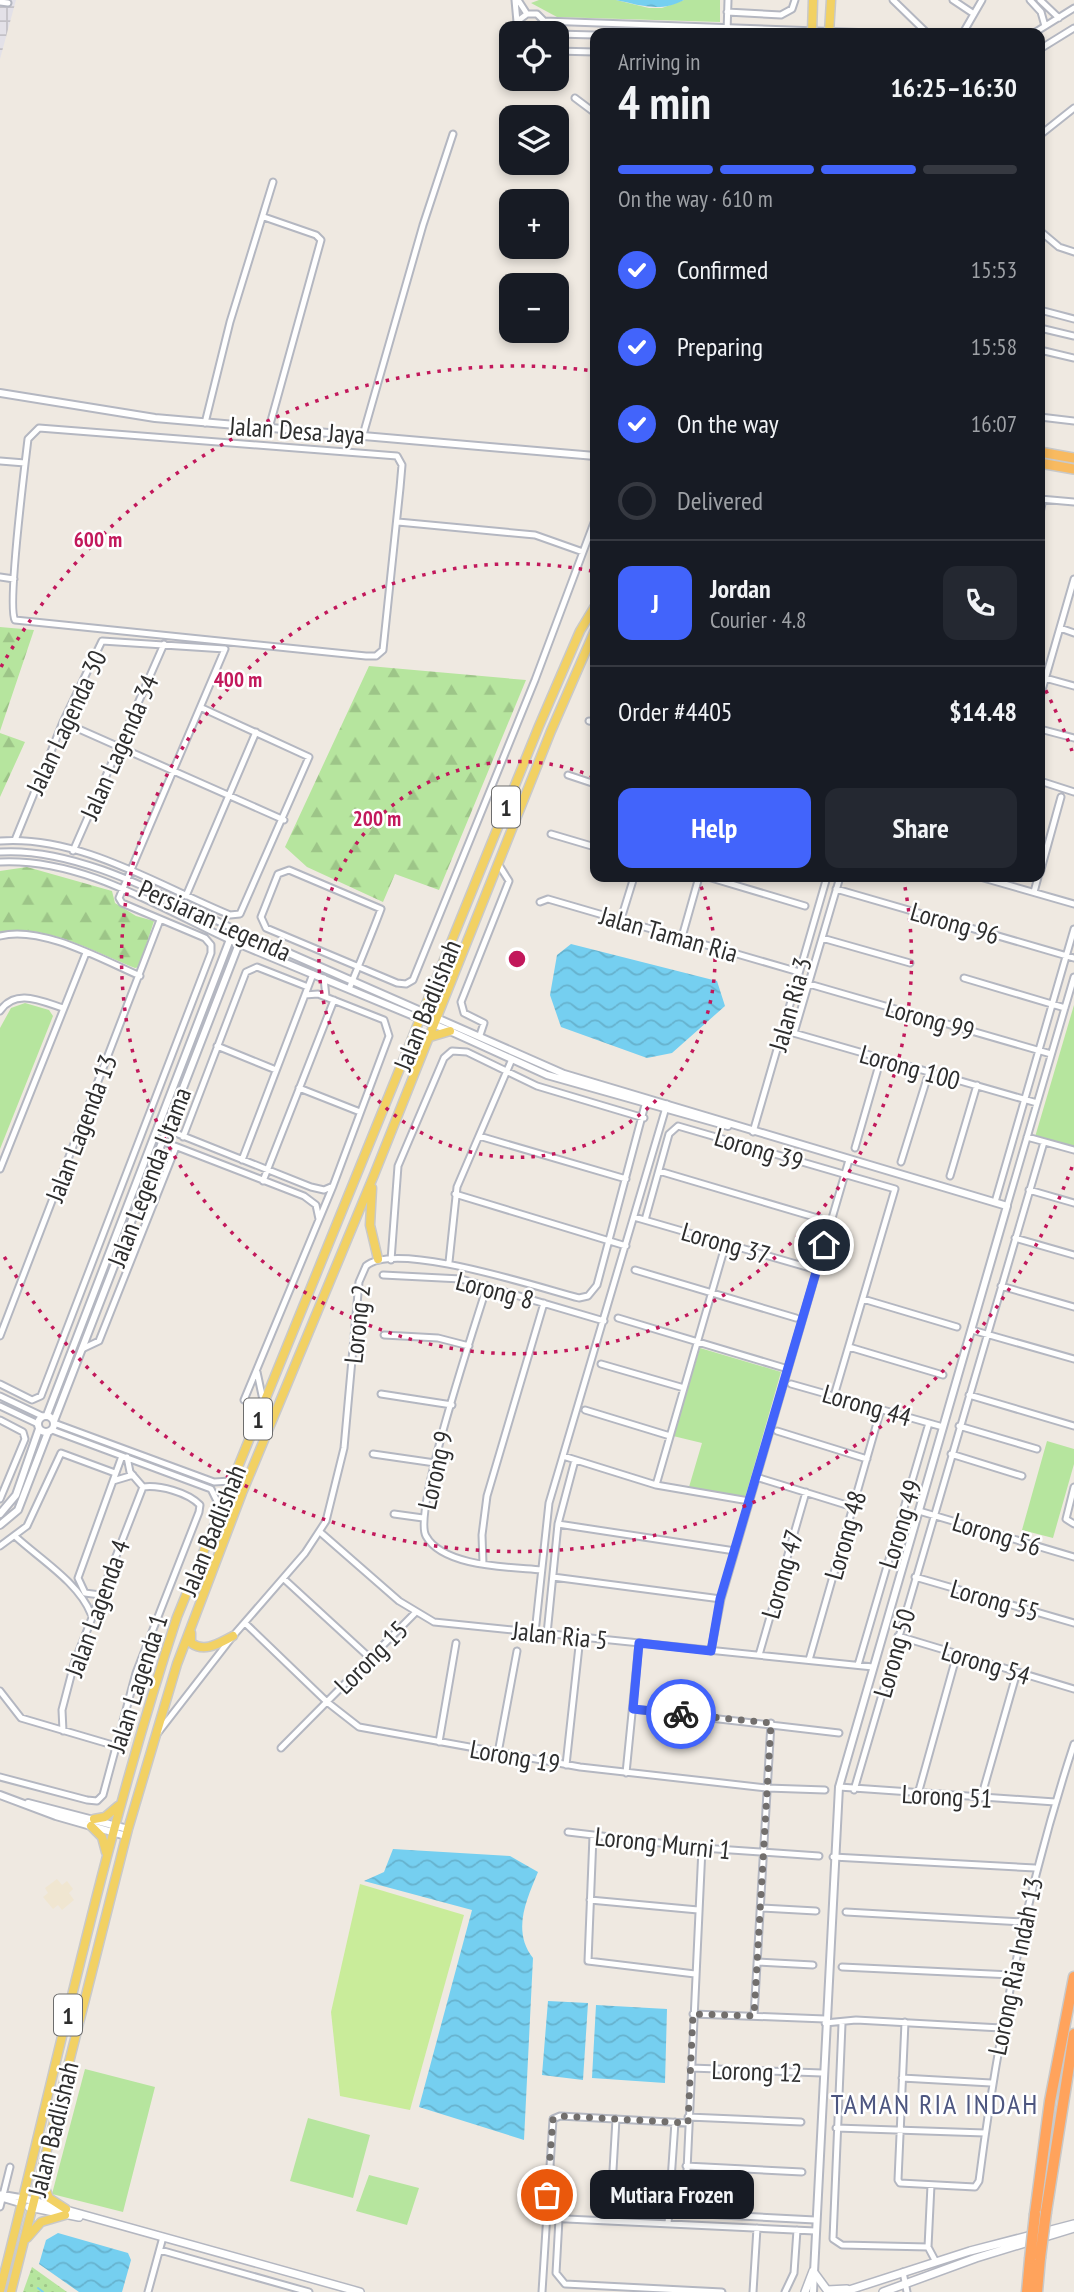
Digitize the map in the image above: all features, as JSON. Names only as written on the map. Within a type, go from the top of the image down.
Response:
[{"type":"highway","points":[[1045,453],[1074,458]]},
{"type":"highway","points":[[1045,464],[1074,469]]},
{"type":"highway","points":[[1037,2292],[1035,2214],[1050,2101],[1074,1976]]},
{"type":"highway","points":[[1027,2292],[1046,2212],[1074,2034]]},
{"type":"main road","points":[[812,28],[813,0]]},
{"type":"main road","points":[[829,28],[831,0]]},
{"type":"main road","name":"Jalan Badlishah","points":[[0,2291],[106,1858],[157,1675],[220,1507],[262,1410],[554,689],[590,614]]},
{"type":"main road","name":"Jalan Badlishah","points":[[11,2292],[127,1832],[155,1736],[198,1607],[551,731],[590,641]]},
{"type":"main road","points":[[429,1038],[450,1031]]},
{"type":"main road","points":[[374,1175],[370,1225],[379,1259]]},
{"type":"main road","points":[[198,1607],[190,1638],[193,1645],[211,1646],[231,1639]]},
{"type":"main road","points":[[106,1858],[102,1837],[93,1823],[112,1813],[121,1801]]},
{"type":"main road","points":[[41,2178],[49,2198],[66,2212]]},
{"type":"main road","points":[[22,2201],[101,2220],[358,2292]]},
{"type":"main road","points":[[24,2242],[41,2222],[66,2212]]},
{"type":"main road","points":[[843,2292],[936,2262],[1074,2226]]},
{"type":"main road","points":[[883,2292],[907,2288],[1074,2226]]},
{"type":"main road","points":[[813,2271],[827,2290],[852,2289]]},
{"type":"main road","points":[[805,2292],[813,2271]]},
{"type":"street","points":[[517,0],[527,14]]},
{"type":"street","points":[[517,0],[519,20]]},
{"type":"street","points":[[727,28],[728,0]]},
{"type":"street","points":[[727,12],[780,15],[792,9],[795,0]]},
{"type":"street","points":[[893,0],[922,28]]},
{"type":"street","points":[[953,0],[974,14]]},
{"type":"street","points":[[966,28],[982,0]]},
{"type":"street","points":[[1030,0],[1041,12],[1045,26]]},
{"type":"street","points":[[1040,0],[1059,18]]},
{"type":"street","points":[[0,2],[8,3]]},
{"type":"street","points":[[1042,28],[1074,8]]},
{"type":"street","points":[[727,12],[730,22],[740,28]]},
{"type":"street","points":[[519,20],[527,14],[537,14],[544,21]]},
{"type":"street","points":[[569,22],[672,28]]},
{"type":"street","points":[[1045,46],[1074,28]]},
{"type":"street","points":[[569,34],[590,35]]},
{"type":"street","points":[[569,51],[590,52]]},
{"type":"street","points":[[575,98],[590,109]]},
{"type":"street","points":[[1045,131],[1074,108]]},
{"type":"street","points":[[363,435],[423,225],[453,134]]},
{"type":"street","points":[[205,423],[230,322],[273,183]]},
{"type":"street","points":[[264,217],[316,235],[321,240],[269,428]]},
{"type":"street","points":[[1045,237],[1074,252]]},
{"type":"street","points":[[1045,311],[1074,319]]},
{"type":"street","points":[[1045,329],[1074,336]]},
{"type":"street","points":[[1045,351],[1074,358]]},
{"type":"street","name":"Jalan Desa Jaya","points":[[0,394],[123,414],[205,423],[590,456]]},
{"type":"street","points":[[1045,418],[1074,421]]},
{"type":"street","points":[[44,427],[393,455],[402,465],[398,523],[385,643],[380,654],[372,657],[19,621],[12,615],[25,463],[30,434],[44,427]]},
{"type":"street","points":[[0,461],[25,463]]},
{"type":"street","points":[[1045,499],[1074,502]]},
{"type":"street","points":[[398,523],[535,536],[583,552]]},
{"type":"street","points":[[349,989],[358,967],[381,909],[289,870],[278,874],[260,920],[266,928],[358,967],[406,984],[416,977],[590,533]]},
{"type":"street","points":[[0,577],[14,579]]},
{"type":"street","points":[[1074,580],[1045,678],[1074,686]]},
{"type":"street","points":[[1060,628],[1074,633]]},
{"type":"street","name":"Jalan Lagenda 30","points":[[15,840],[63,722],[102,641],[225,649],[202,708]]},
{"type":"street","name":"Jalan Lagenda 34","points":[[73,851],[164,644]]},
{"type":"street","points":[[0,841],[15,840],[73,851],[130,872],[237,915],[247,904],[309,757],[202,708],[130,872],[121,890],[119,898],[122,902],[160,920],[205,938],[212,950],[41,1396],[32,1400],[0,1384]]},
{"type":"street","points":[[63,722],[284,820]]},
{"type":"street","points":[[1045,730],[1074,738]]},
{"type":"street","points":[[186,896],[256,732]]},
{"type":"street","points":[[568,775],[590,782]]},
{"type":"street","points":[[1045,783],[1074,792]]},
{"type":"street","points":[[1045,854],[1061,797]]},
{"type":"street","points":[[551,834],[590,846]]},
{"type":"street","name":"Persiaran Legenda","points":[[0,852],[40,854],[126,880],[423,1015]]},
{"type":"street","name":"Persiaran Legenda","points":[[0,862],[19,861],[71,870],[230,940],[349,989],[423,1015]]},
{"type":"street","points":[[480,1035],[484,1023],[464,1013],[461,1002],[509,881],[499,865]]},
{"type":"street","points":[[621,919],[632,882]]},
{"type":"street","points":[[682,937],[698,882]]},
{"type":"street","points":[[725,882],[805,906]]},
{"type":"street","name":"Jalan Ria 3","points":[[753,1132],[826,882]]},
{"type":"street","points":[[794,1033],[838,882]]},
{"type":"street","points":[[1001,882],[1074,904]]},
{"type":"street","points":[[1034,892],[1037,882]]},
{"type":"street","name":"Lorong 96","points":[[836,889],[1074,958]]},
{"type":"street","name":"Jalan Taman Ria","points":[[540,902],[548,899],[799,972]]},
{"type":"street","name":"Jalan Lagenda 13","points":[[0,1336],[141,976],[160,920]]},
{"type":"street","name":"Jalan Legenda Utama","points":[[0,1514],[16,1495],[38,1427],[154,1138],[234,929]]},
{"type":"street","points":[[995,1202],[1074,929]]},
{"type":"street","name":"Jalan Legenda Utama","points":[[0,1525],[18,1510],[243,933]]},
{"type":"street","points":[[0,936],[24,934],[86,953],[141,976]]},
{"type":"street","points":[[822,938],[910,963]]},
{"type":"street","points":[[0,1169],[86,953]]},
{"type":"street","points":[[183,1136],[249,969],[257,967],[308,987]]},
{"type":"street","points":[[242,1160],[313,974]]},
{"type":"street","points":[[813,2292],[819,2127],[839,1787],[1074,977]]},
{"type":"street","points":[[324,978],[326,997]]},
{"type":"street","points":[[964,978],[1065,1008]]},
{"type":"street","name":"Lorong 99","points":[[808,984],[1051,1055]]},
{"type":"street","points":[[244,1400],[319,1219],[389,1036],[388,1025],[384,1020],[326,997],[313,993],[305,995]]},
{"type":"street","points":[[0,1012],[6,1003],[20,997],[63,1008]]},
{"type":"street","points":[[263,1181],[334,1000]]},
{"type":"street","points":[[423,1015],[480,1035],[564,1074],[712,1125],[753,1132],[1007,1206]]},
{"type":"street","points":[[436,1020],[450,1031],[561,1080],[645,1105],[666,1107]]},
{"type":"street","name":"Lorong 100","points":[[783,1030],[1037,1103]]},
{"type":"street","points":[[217,1046],[276,1070]]},
{"type":"street","points":[[391,1260],[398,1166],[444,1058],[458,1049],[506,1072],[572,1098],[643,1118]]},
{"type":"street","points":[[855,1148],[881,1058]]},
{"type":"street","points":[[450,1262],[455,1194],[512,1059]]},
{"type":"street","points":[[901,1162],[929,1072]]},
{"type":"street","points":[[166,1075],[185,1082]]},
{"type":"street","points":[[950,1176],[977,1086]]},
{"type":"street","points":[[299,1088],[360,1112]]},
{"type":"street","points":[[609,1241],[645,1105]]},
{"type":"street","points":[[535,1633],[547,1514],[666,1107]]},
{"type":"street","points":[[158,1126],[320,1190],[332,1186]]},
{"type":"street","name":"Lorong 39","points":[[659,1171],[673,1128],[684,1126],[895,1189],[863,1299]]},
{"type":"street","points":[[479,1136],[626,1179]]},
{"type":"street","points":[[1027,1137],[1074,1150]]},
{"type":"street","points":[[154,1138],[312,1200],[319,1219]]},
{"type":"street","name":"Lorong 50","points":[[854,1790],[1044,1142]]},
{"type":"street","points":[[82,1349],[99,1341],[176,1147]]},
{"type":"street","points":[[711,1651],[720,1599],[849,1160]]},
{"type":"street","points":[[645,1220],[659,1171],[831,1222]]},
{"type":"street","points":[[144,1189],[150,1209]]},
{"type":"street","points":[[1029,1190],[1074,1203]]},
{"type":"street","points":[[455,1194],[626,1246]]},
{"type":"street","name":"Lorong 37","points":[[634,1217],[817,1270]]},
{"type":"street","points":[[1015,1238],[1074,1255]]},
{"type":"street","name":"Lorong 2","points":[[155,1736],[320,1532],[334,1499],[342,1456],[359,1282],[366,1265],[379,1259],[450,1262],[584,1297],[597,1285],[609,1241]]},
{"type":"street","points":[[656,1485],[726,1243]]},
{"type":"street","points":[[635,1270],[796,1318]]},
{"type":"street","name":"Lorong 8","points":[[383,1275],[449,1278],[487,1286],[604,1321]]},
{"type":"street","name":"Lorong 9","points":[[487,1286],[435,1463],[423,1518],[425,1535],[430,1541],[467,1562],[541,1570]]},
{"type":"street","points":[[1001,1286],[1074,1307]]},
{"type":"street","points":[[834,1396],[863,1299],[957,1327]]},
{"type":"street","points":[[483,1564],[482,1535],[487,1496],[544,1303]]},
{"type":"street","points":[[0,1315],[7,1318]]},
{"type":"street","points":[[618,1318],[788,1369]]},
{"type":"street","points":[[972,1330],[1074,1359]]},
{"type":"street","points":[[384,1335],[438,1338],[469,1346]]},
{"type":"street","points":[[849,1347],[943,1375]]},
{"type":"street","points":[[601,1364],[684,1388]]},
{"type":"street","points":[[257,1369],[262,1410]]},
{"type":"street","name":"Lorong 44","points":[[791,1384],[943,1427]]},
{"type":"street","points":[[381,1394],[452,1405]]},
{"type":"street","points":[[969,1395],[1074,1426]]},
{"type":"street","points":[[0,1396],[44,1416],[52,1426],[124,1457],[212,1489],[220,1507]]},
{"type":"street","points":[[0,1406],[38,1427],[52,1426],[129,1450],[214,1482],[231,1481]]},
{"type":"street","name":"Lorong 48","points":[[809,1660],[881,1409]]},
{"type":"street","points":[[585,1410],[670,1436]]},
{"type":"street","points":[[0,1420],[23,1432],[25,1439],[0,1499]]},
{"type":"street","name":"Lorong 49","points":[[858,1665],[929,1423]]},
{"type":"street","points":[[959,1426],[1037,1449]]},
{"type":"street","points":[[777,1431],[867,1459]]},
{"type":"street","points":[[100,1595],[85,1593],[78,1578],[115,1473],[129,1450]]},
{"type":"street","points":[[0,1546],[16,1537],[31,1520],[59,1454],[115,1473]]},
{"type":"street","points":[[373,1454],[435,1463]]},
{"type":"street","points":[[951,1454],[1023,1476]]},
{"type":"street","points":[[563,1456],[656,1485],[749,1501]]},
{"type":"street","points":[[124,1457],[143,1487]]},
{"type":"street","points":[[547,1634],[558,1524],[575,1460]]},
{"type":"street","points":[[113,1481],[133,1475]]},
{"type":"street","points":[[756,1477],[853,1507]]},
{"type":"street","name":"Jalan Lagenda 4","points":[[63,1731],[62,1710],[91,1615],[143,1487]]},
{"type":"street","name":"Jalan Lagenda 1","points":[[0,1777],[97,1801],[103,1795],[136,1673],[200,1511],[200,1505],[195,1501],[162,1488],[143,1487]]},
{"type":"street","points":[[1074,1490],[1066,1519],[1074,1524]]},
{"type":"street","name":"Lorong 47","points":[[759,1655],[806,1492]]},
{"type":"street","name":"Lorong 56","points":[[919,1511],[1074,1557]]},
{"type":"street","points":[[394,1514],[423,1518]]},
{"type":"street","points":[[558,1524],[734,1551]]},
{"type":"street","name":"Jalan Ria 5","points":[[320,1532],[415,1613],[433,1622],[873,1667]]},
{"type":"street","points":[[16,1537],[64,1578],[86,1603],[91,1615]]},
{"type":"street","points":[[553,1577],[720,1599]]},
{"type":"street","name":"Lorong 55","points":[[915,1577],[1074,1623]]},
{"type":"street","points":[[64,1578],[78,1578]]},
{"type":"street","points":[[284,1578],[370,1658]]},
{"type":"street","name":"Lorong 15","points":[[281,1748],[415,1613]]},
{"type":"street","name":"Lorong 19","points":[[245,1623],[327,1702],[359,1727],[566,1765],[767,1788],[825,1790]]},
{"type":"street","name":"Lorong 54","points":[[898,1636],[1074,1689]]},
{"type":"street","points":[[566,1765],[580,1637]]},
{"type":"street","points":[[439,1742],[456,1643]]},
{"type":"street","points":[[626,1773],[639,1643]]},
{"type":"street","points":[[498,1753],[517,1651]]},
{"type":"street","points":[[918,1794],[957,1654]]},
{"type":"street","points":[[981,1798],[1017,1672]]},
{"type":"street","points":[[0,1691],[21,1718],[116,1746]]},
{"type":"street","points":[[633,1709],[839,1733]]},
{"type":"street","points":[[771,1723],[763,1853],[819,1856]]},
{"type":"street","name":"Lorong Ria Indah 13","points":[[905,2022],[898,2180],[931,2185],[976,2186],[991,2083],[1023,1922],[1035,1868],[1074,1744]]},
{"type":"street","name":"Lorong 51","points":[[839,1787],[1055,1802]]},
{"type":"street","points":[[0,1795],[127,1832]]},
{"type":"street","name":"Lorong Murni 1","points":[[568,1832],[763,1853],[754,2016]]},
{"type":"street","points":[[593,1836],[588,1961],[695,1974]]},
{"type":"street","points":[[702,1848],[684,2210],[688,2215],[815,2220]]},
{"type":"street","points":[[834,1857],[1035,1868]]},
{"type":"street","points":[[590,1900],[698,1910]]},
{"type":"street","points":[[761,1908],[816,1910]]},
{"type":"street","points":[[846,1912],[1023,1922]]},
{"type":"street","points":[[758,1962],[813,1965]]},
{"type":"street","points":[[842,1967],[1012,1975]]},
{"type":"street","points":[[693,2014],[842,2024],[856,2020],[1001,2028]]},
{"type":"street","points":[[842,2024],[836,2128],[835,2242],[928,2247]]},
{"type":"street","name":"Lorong 12","points":[[691,2068],[822,2073]]},
{"type":"street","points":[[902,2078],[991,2083]]},
{"type":"street","points":[[542,2292],[553,2119],[560,2116],[675,2122],[801,2122]]},
{"type":"street","points":[[610,2221],[616,2119]]},
{"type":"street","points":[[668,2224],[675,2122]]},
{"type":"street","points":[[819,2127],[985,2133]]},
{"type":"street","points":[[686,2166],[802,2172]]},
{"type":"street","points":[[0,2207],[10,2167]]},
{"type":"street","points":[[931,2185],[928,2247],[936,2262]]},
{"type":"street","points":[[1,2196],[22,2201]]},
{"type":"street","points":[[546,2218],[815,2231]]},
{"type":"street","points":[[559,2219],[558,2279],[565,2284],[598,2289],[722,2292]]},
{"type":"street","points":[[753,2292],[757,2228]]},
{"type":"street","points":[[785,2292],[794,2273],[797,2230]]},
{"type":"street","points":[[148,2292],[163,2237]]},
{"type":"street","points":[[160,2250],[309,2292]]},
{"type":"street","points":[[903,2272],[907,2288]]},
{"type":"shaded area","points":[[0,0],[16,0],[0,59]]},
{"type":"shaded area","points":[[57,1879],[62,1885],[67,1881],[73,1889],[69,1893],[74,1900],[62,1910],[58,1905],[53,1909],[43,1897],[48,1893],[45,1888]]},
{"type":"green space","points":[[539,0],[616,0],[649,8],[662,8],[684,0],[720,0],[720,22],[557,17],[531,3]]},
{"type":"green space","points":[[0,627],[34,630],[0,731]]},
{"type":"green space","points":[[369,666],[526,680],[439,890],[395,874],[383,902],[307,867],[285,847]]},
{"type":"green space","points":[[0,733],[25,742],[0,797]]},
{"type":"green space","points":[[27,867],[112,891],[115,903],[136,916],[154,921],[139,967],[135,968],[52,935],[17,930],[0,932],[0,871]]},
{"type":"green space","points":[[25,1003],[49,1010],[53,1016],[0,1149],[0,1028],[11,1008]]},
{"type":"green space","points":[[1074,1005],[1074,1148],[1035,1137]]},
{"type":"green space","points":[[700,1348],[781,1372],[745,1498],[689,1487],[702,1443],[673,1436]]},
{"type":"green space","points":[[1047,1441],[1074,1449],[1074,1464],[1053,1538],[1022,1530]]},
{"type":"green space","points":[[360,1884],[464,1915],[410,2110],[340,2096],[331,2012]]},
{"type":"green space","points":[[85,2069],[155,2087],[123,2212],[52,2194]]},
{"type":"green space","points":[[308,2118],[370,2135],[353,2198],[290,2181]]},
{"type":"green space","points":[[369,2175],[419,2188],[407,2225],[356,2211]]},
{"type":"green space","points":[[32,2267],[67,2292],[23,2292]]},
{"type":"water","points":[[616,0],[684,0],[658,7]]},
{"type":"water","points":[[571,944],[717,981],[725,1006],[672,1053],[647,1058],[561,1027],[550,995],[557,955]]},
{"type":"water","points":[[393,1849],[510,1856],[538,1872],[526,1905],[522,1927],[523,1937],[533,1958],[524,2140],[419,2107],[472,1910],[364,1881],[384,1872]]},
{"type":"water","points":[[548,2001],[588,2003],[583,2080],[542,2075]]},
{"type":"water","points":[[596,2005],[667,2009],[665,2083],[592,2078]]},
{"type":"water","points":[[58,2233],[128,2253],[131,2260],[122,2292],[79,2292],[39,2264],[46,2240]]},
{"type":"waterway","points":[[38,2288],[43,2292]]},
{"type":"way so far","points":[[547,2195],[550,2127],[553,2119],[560,2116],[688,2123],[693,2014],[754,2016],[771,1723],[681,1714]]},
{"type":"place","name":"Mutiara Frozen","points":[[547,2195]]},
{"type":"district","name":"TAMAN RIA INDAH","points":[[935,2103]]},
{"type":"route","points":[[681,1714],[633,1709],[639,1643],[711,1651],[720,1599],[824,1245]]}]
